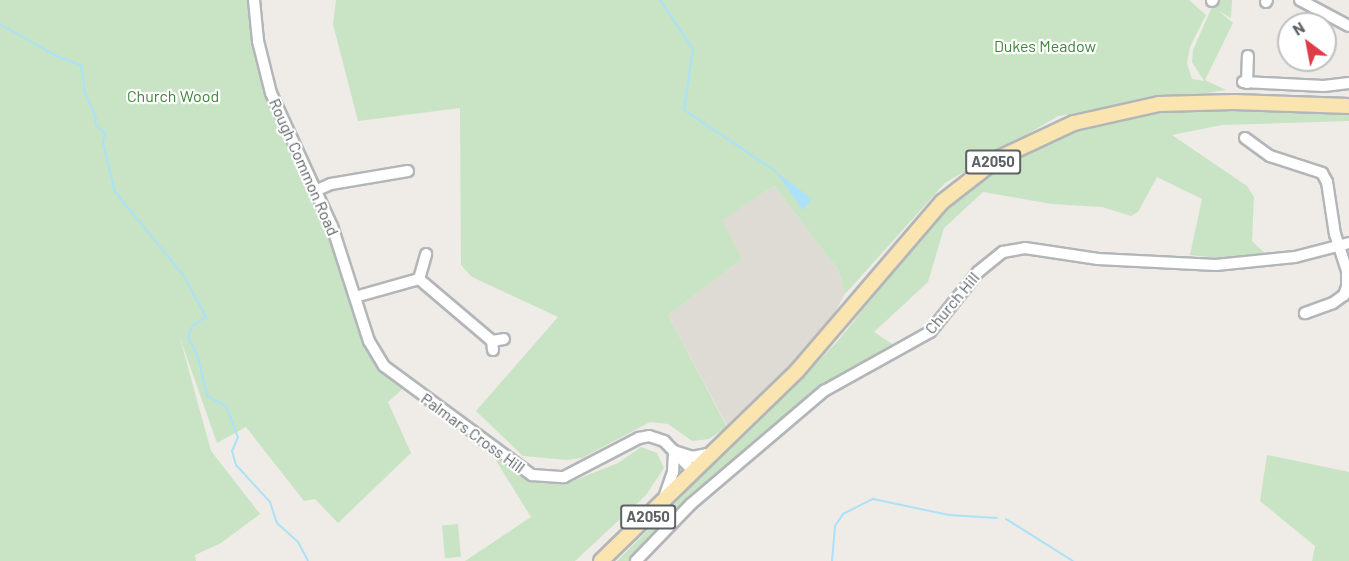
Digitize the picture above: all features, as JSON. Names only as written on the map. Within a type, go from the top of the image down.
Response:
[{"type":"main road","name":"A2050","points":[[601,561],[715,453],[797,371],[942,202],[997,159],[1074,123],[1160,104],[1234,102],[1349,106]]},
{"type":"street","name":"Rough Common Road","points":[[254,0],[258,41],[271,93],[332,226],[355,297]]},
{"type":"street","points":[[1308,1],[1349,26]]},
{"type":"street","points":[[1248,56],[1245,83],[1324,86],[1349,83]]},
{"type":"street","points":[[1245,138],[1270,156],[1322,173],[1327,182],[1344,245],[1347,272],[1344,295],[1305,313]]},
{"type":"street","points":[[315,191],[331,184],[408,171]]},
{"type":"street","name":"Church Hill","points":[[636,561],[691,504],[824,391],[930,332],[978,272],[1003,252],[1025,248],[1098,259],[1216,265],[1295,257],[1344,245]]},
{"type":"street","points":[[419,279],[426,254]]},
{"type":"street","points":[[355,297],[419,279]]},
{"type":"street","points":[[419,279],[493,345],[504,339]]},
{"type":"street","name":"Palmars Cross Hill","points":[[355,297],[369,341],[395,377],[532,475],[564,477],[643,437],[664,441],[694,472]]},
{"type":"street","points":[[662,503],[670,484],[674,450],[692,457],[715,453]]},
{"type":"street","points":[[610,561],[618,546]]},
{"type":"shaded area","points":[[774,186],[839,271],[845,294],[831,319],[730,431],[668,315],[742,259],[721,220]]},
{"type":"green space","name":"Church Wood","points":[[0,0],[254,0],[266,74],[332,226],[369,341],[406,386],[388,402],[411,453],[338,523],[315,499],[304,501],[246,427],[217,443],[180,338],[211,451],[260,514],[221,543],[195,555],[196,561],[0,561]]},
{"type":"green space","name":"Dukes Meadow","points":[[336,0],[1189,0],[1206,15],[1190,47],[1187,63],[1192,79],[1204,81],[1192,62],[1193,50],[1215,0],[1232,0],[1231,18],[1219,11],[1233,23],[1205,80],[1226,90],[1058,116],[945,183],[845,294],[839,271],[774,186],[722,220],[742,259],[668,315],[727,427],[709,439],[692,441],[668,424],[650,422],[582,458],[567,460],[523,456],[476,411],[558,317],[472,277],[461,265],[460,108],[358,121],[333,24]]},
{"type":"green space","points":[[1273,107],[1349,113],[1349,121],[1222,125],[1172,135],[1247,186],[1254,197],[1252,241],[1266,254],[1217,258],[1190,255],[1202,199],[1157,177],[1138,212],[1131,216],[1102,207],[1052,204],[983,192],[944,228],[928,282],[874,332],[897,347],[818,387],[709,481],[632,561],[617,561],[837,342],[933,222],[994,168],[1060,133],[1135,114]]},
{"type":"green space","points":[[641,447],[657,453],[664,468],[646,495],[575,561],[465,561],[531,517],[495,459],[542,483],[573,481],[618,463]]},
{"type":"green space","points":[[1267,455],[1349,472],[1349,561],[1312,561],[1315,546],[1260,501]]},
{"type":"green space","points":[[458,524],[461,557],[445,558],[442,525]]},
{"type":"water","points":[[775,171],[812,199],[803,210]]},
{"type":"waterway","points":[[660,0],[693,49],[684,110],[775,171]]},
{"type":"waterway","points":[[0,24],[56,56],[81,65],[85,93],[96,118],[95,124],[105,133],[103,143],[115,192],[184,276],[206,317],[193,325],[188,336],[198,357],[207,396],[226,406],[238,437],[232,451],[236,465],[270,502],[277,523],[298,542],[308,561]]},
{"type":"waterway","points":[[832,561],[835,526],[843,514],[873,499],[949,515],[997,518]]},
{"type":"waterway","points":[[1006,519],[1073,561]]}]
